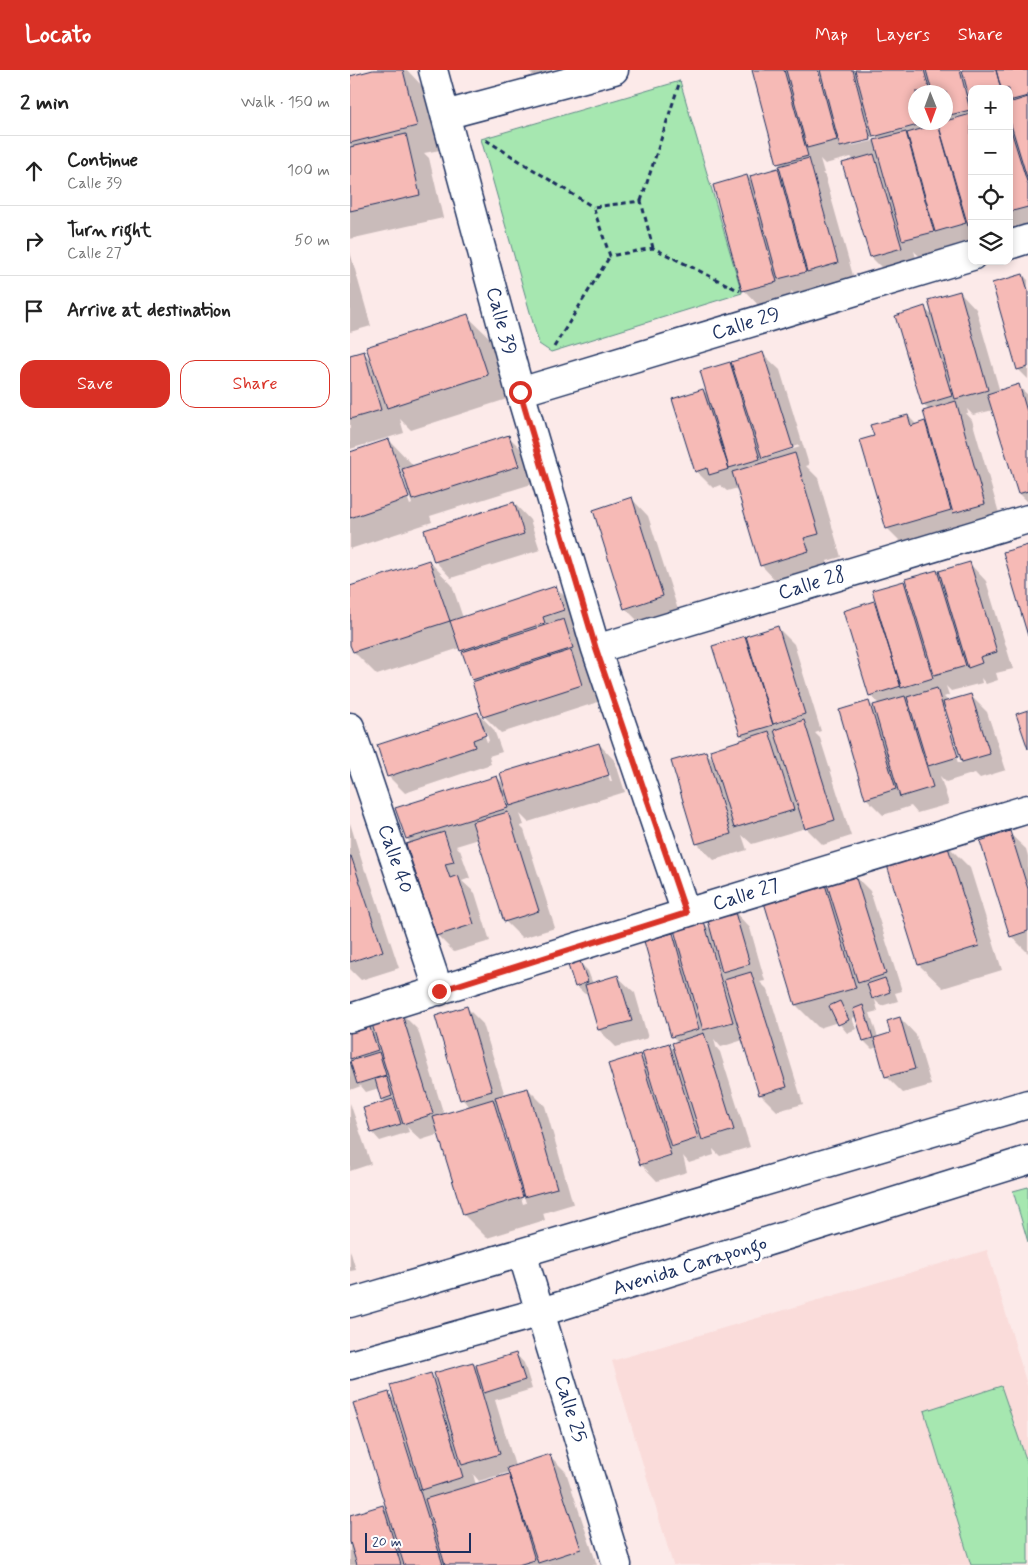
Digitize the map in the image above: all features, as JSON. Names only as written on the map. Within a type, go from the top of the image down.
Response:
[{"type":"street","name":"Calle 39","points":[[433,70],[520,392],[596,649],[686,913]]},
{"type":"street","points":[[445,115],[614,70]]},
{"type":"street","points":[[1013,244],[1028,239]]},
{"type":"street","name":"Calle 29","points":[[520,392],[968,257]]},
{"type":"street","name":"Calle 28","points":[[596,649],[1028,519]]},
{"type":"street","name":"Calle 40","points":[[350,727],[439,991]]},
{"type":"street","name":"Calle 27","points":[[350,1018],[686,913],[1028,810]]},
{"type":"street","points":[[350,1304],[1028,1104]]},
{"type":"street","name":"Avenida Carapongo","points":[[350,1365],[541,1312],[1028,1160]]},
{"type":"street","name":"Calle 25","points":[[522,1253],[617,1565]]},
{"type":"path","points":[[653,248],[641,201],[680,80]]},
{"type":"path","points":[[445,115],[593,207],[641,201]]},
{"type":"path","points":[[593,207],[610,256]]},
{"type":"path","points":[[551,352],[610,256],[653,248],[742,293]]},
{"type":"shaded area","points":[[987,1250],[1028,1388],[1028,1565],[673,1565],[612,1361]]},
{"type":"green space","points":[[680,81],[742,293],[551,352],[539,344],[481,139]]},
{"type":"green space","points":[[1028,1187],[1028,1242],[1013,1191]]},
{"type":"green space","points":[[1001,1386],[1028,1465],[1028,1565],[971,1565],[924,1411]]},
{"type":"building","points":[[373,70],[403,70],[417,126],[350,143],[350,76]]},
{"type":"building","points":[[752,70],[784,70],[808,156],[777,164]]},
{"type":"building","points":[[786,70],[818,70],[837,140],[807,148]]},
{"type":"building","points":[[820,70],[853,70],[871,140],[840,147]]},
{"type":"building","points":[[855,70],[924,70],[928,85],[908,85],[908,128],[873,137]]},
{"type":"building","points":[[926,70],[960,70],[968,102],[968,110],[953,114],[953,85],[930,85]]},
{"type":"building","points":[[962,70],[996,70],[1000,85],[968,85],[968,93]]},
{"type":"building","points":[[996,70],[1028,70],[1028,96],[1013,100],[1013,85],[1000,85]]},
{"type":"building","points":[[1028,97],[1028,181],[1013,131],[1013,102]]},
{"type":"building","points":[[968,115],[968,226],[940,130],[953,130],[953,119]]},
{"type":"building","points":[[917,130],[940,130],[966,223],[935,232],[907,133]]},
{"type":"building","points":[[906,132],[934,232],[902,240],[874,140]]},
{"type":"building","points":[[406,134],[420,195],[350,211],[350,147]]},
{"type":"building","points":[[1013,137],[1028,185],[1028,207],[1013,211]]},
{"type":"building","points":[[874,154],[902,248],[870,257],[842,163]]},
{"type":"building","points":[[809,158],[838,263],[807,272],[779,166]]},
{"type":"building","points":[[778,168],[806,272],[778,279],[750,176]]},
{"type":"building","points":[[747,175],[777,282],[742,291],[713,185]]},
{"type":"building","points":[[1023,274],[1028,291],[1028,367],[1017,370],[992,283]]},
{"type":"building","points":[[960,291],[988,390],[955,399],[928,300]]},
{"type":"building","points":[[925,306],[952,396],[922,405],[895,316]]},
{"type":"building","points":[[468,314],[488,375],[387,408],[366,347]]},
{"type":"building","points":[[364,351],[381,410],[350,419],[350,355]]},
{"type":"building","points":[[763,352],[793,448],[762,458],[731,362]]},
{"type":"building","points":[[730,362],[760,459],[729,468],[700,371]]},
{"type":"building","points":[[1019,384],[1028,415],[1028,491],[1018,494],[987,394]]},
{"type":"building","points":[[703,389],[729,469],[709,475],[707,468],[695,472],[672,399]]},
{"type":"building","points":[[956,401],[985,504],[953,513],[923,411]]},
{"type":"building","points":[[908,415],[911,426],[925,421],[951,510],[886,529],[860,440],[874,436],[870,425]]},
{"type":"building","points":[[509,435],[519,466],[412,500],[402,469]]},
{"type":"building","points":[[389,439],[409,498],[350,518],[350,452]]},
{"type":"building","points":[[795,453],[819,534],[804,538],[809,551],[760,566],[732,472]]},
{"type":"building","points":[[632,497],[663,596],[624,609],[593,510]]},
{"type":"building","points":[[514,502],[524,534],[434,562],[424,530]]},
{"type":"building","points":[[1028,545],[1028,636],[1003,552]]},
{"type":"building","points":[[429,560],[450,621],[353,652],[350,645],[350,586]]},
{"type":"building","points":[[970,562],[997,652],[980,657],[982,663],[968,668],[939,571]]},
{"type":"building","points":[[937,570],[966,666],[934,675],[905,579]]},
{"type":"building","points":[[904,581],[933,678],[901,688],[872,590]]},
{"type":"building","points":[[556,586],[564,610],[543,617],[545,623],[460,651],[450,621]]},
{"type":"building","points":[[874,601],[901,686],[869,696],[843,611]]},
{"type":"building","points":[[564,619],[573,648],[472,680],[462,652]]},
{"type":"building","points":[[778,626],[805,714],[773,724],[746,636]]},
{"type":"building","points":[[745,636],[773,725],[740,735],[712,646]]},
{"type":"building","points":[[571,650],[582,685],[483,717],[472,682]]},
{"type":"building","points":[[937,688],[958,757],[928,766],[907,697]]},
{"type":"building","points":[[971,694],[990,754],[962,762],[943,702]]},
{"type":"building","points":[[905,696],[933,787],[900,797],[873,705]]},
{"type":"building","points":[[869,701],[896,789],[865,799],[839,710]]},
{"type":"building","points":[[1028,710],[1028,749],[1016,714]]},
{"type":"building","points":[[478,712],[486,735],[473,740],[475,747],[387,777],[377,745]]},
{"type":"building","points":[[804,720],[835,820],[805,829],[774,730]]},
{"type":"building","points":[[769,731],[794,810],[734,828],[710,750]]},
{"type":"building","points":[[599,743],[609,775],[510,806],[500,773]]},
{"type":"building","points":[[706,751],[731,834],[696,844],[671,761]]},
{"type":"building","points":[[497,776],[508,808],[406,839],[395,808]]},
{"type":"building","points":[[508,812],[539,911],[504,922],[472,822]]},
{"type":"building","points":[[1010,831],[1028,889],[1028,931],[1010,937],[980,841]]},
{"type":"building","points":[[444,832],[454,862],[445,864],[450,878],[458,875],[474,924],[436,936],[406,844]]},
{"type":"building","points":[[947,844],[979,946],[918,965],[886,862]]},
{"type":"building","points":[[350,856],[383,951],[350,962]]},
{"type":"building","points":[[854,872],[886,974],[858,983],[826,881]]},
{"type":"building","points":[[824,881],[856,988],[795,1005],[763,899]]},
{"type":"building","points":[[734,909],[750,964],[722,972],[707,917]]},
{"type":"building","points":[[704,921],[733,1022],[703,1030],[674,930]]},
{"type":"building","points":[[673,933],[699,1029],[671,1037],[644,941]]},
{"type":"building","points":[[580,961],[588,982],[575,987],[568,965]]},
{"type":"building","points":[[751,972],[787,1087],[759,1095],[724,980]]},
{"type":"building","points":[[618,975],[632,1021],[598,1030],[585,985]]},
{"type":"building","points":[[885,978],[890,992],[872,999],[867,984]]},
{"type":"building","points":[[840,1001],[849,1020],[838,1025],[829,1006]]},
{"type":"building","points":[[863,1005],[873,1038],[863,1041],[853,1009]]},
{"type":"building","points":[[467,1006],[492,1091],[460,1100],[435,1016]]},
{"type":"building","points":[[401,1011],[433,1114],[403,1124],[371,1021]]},
{"type":"building","points":[[900,1017],[915,1069],[885,1077],[874,1038],[890,1033],[887,1021]]},
{"type":"building","points":[[368,1022],[378,1050],[350,1059],[350,1027]]},
{"type":"building","points":[[704,1033],[734,1130],[702,1140],[672,1043]]},
{"type":"building","points":[[669,1043],[698,1138],[671,1147],[642,1052]]},
{"type":"building","points":[[379,1052],[386,1075],[357,1084],[350,1061]]},
{"type":"building","points":[[640,1054],[671,1155],[640,1165],[608,1064]]},
{"type":"building","points":[[386,1076],[392,1096],[381,1100],[375,1079]]},
{"type":"building","points":[[528,1088],[557,1188],[524,1197],[495,1097]]},
{"type":"building","points":[[393,1099],[401,1124],[371,1133],[363,1108]]},
{"type":"building","points":[[493,1099],[523,1197],[463,1215],[433,1117]]},
{"type":"building","points":[[516,1353],[525,1380],[484,1393],[476,1365]]},
{"type":"building","points":[[473,1362],[500,1454],[462,1465],[434,1373]]},
{"type":"building","points":[[431,1373],[463,1477],[422,1490],[390,1385]]},
{"type":"building","points":[[389,1392],[443,1565],[404,1565],[353,1403]]},
{"type":"building","points":[[550,1454],[581,1549],[538,1563],[507,1468]]},
{"type":"building","points":[[509,1474],[535,1560],[518,1565],[445,1565],[425,1499]]},
{"type":"building","points":[[383,1505],[401,1565],[357,1565],[350,1542],[350,1515]]},
{"type":"route","points":[[439,991],[686,913],[596,649],[520,392]]}]
